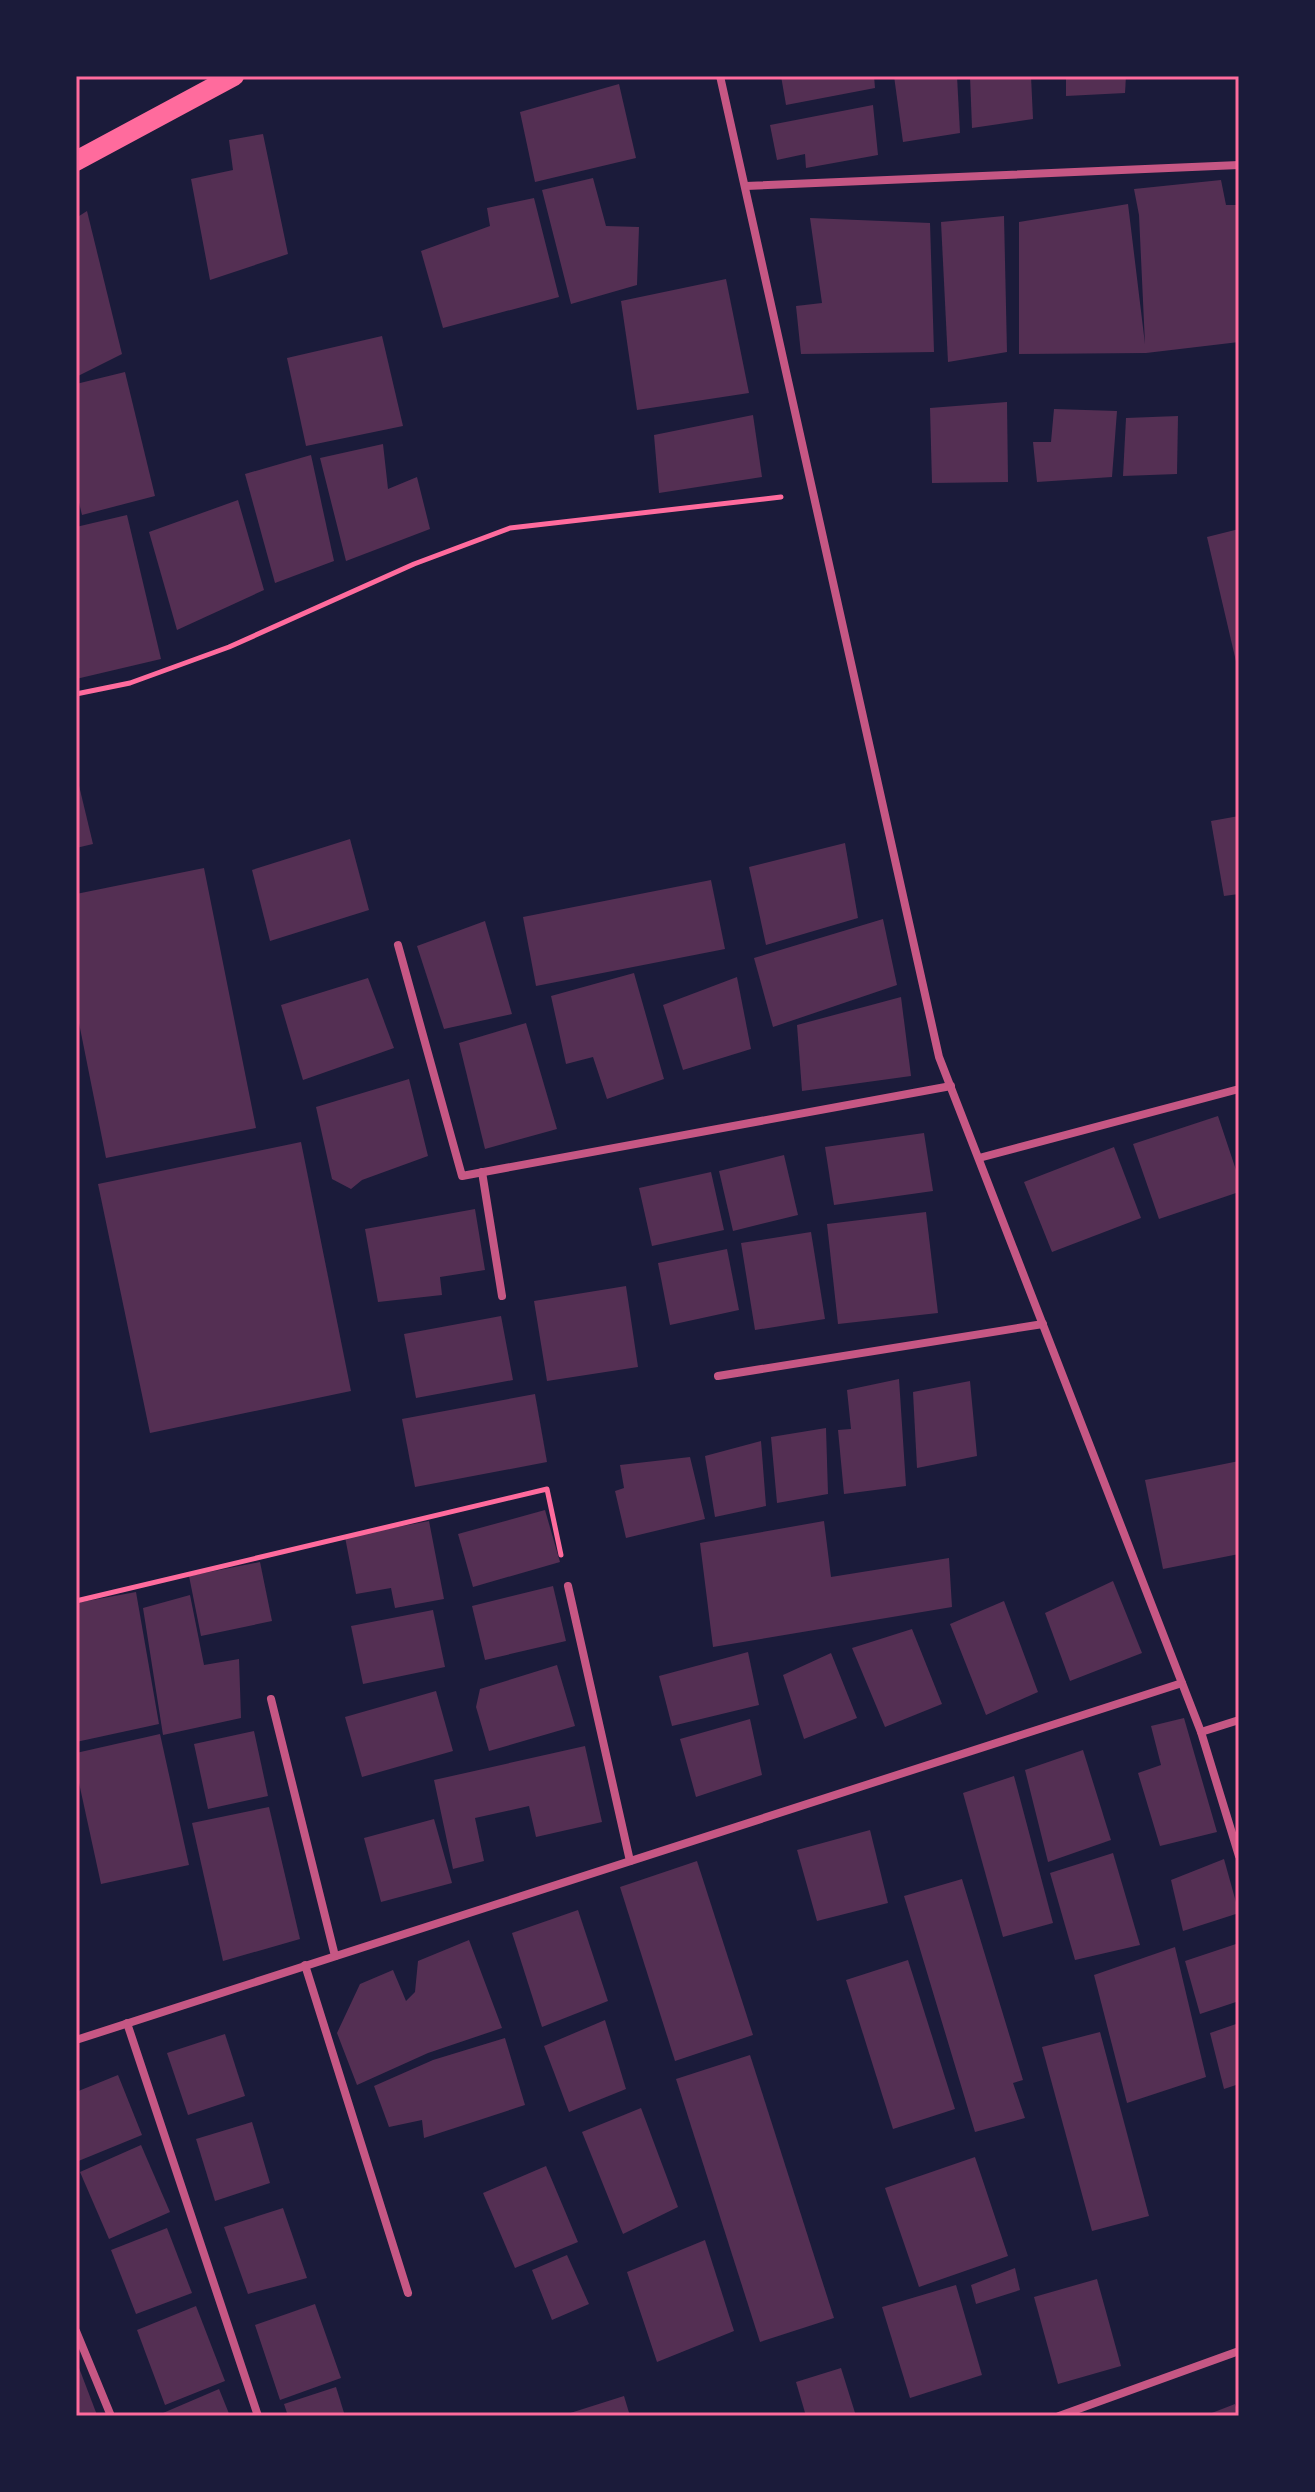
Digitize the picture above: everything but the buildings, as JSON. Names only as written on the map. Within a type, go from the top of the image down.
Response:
[{"type":"main road","points":[[76,161],[234,76]]},
{"type":"street","points":[[720,76],[939,1057],[1201,1732],[1239,1856]]},
{"type":"street","points":[[746,186],[1239,165]]},
{"type":"street","points":[[398,945],[462,1176],[951,1086]]},
{"type":"street","points":[[979,1158],[1239,1089]]},
{"type":"street","points":[[482,1172],[502,1296]]},
{"type":"street","points":[[718,1376],[1043,1324]]},
{"type":"street","points":[[568,1586],[630,1861]]},
{"type":"street","points":[[76,2040],[1182,1683]]},
{"type":"street","points":[[271,1699],[335,1956]]},
{"type":"street","points":[[1201,1732],[1239,1720]]},
{"type":"street","points":[[305,1965],[408,2293]]},
{"type":"street","points":[[127,2023],[258,2416]]},
{"type":"street","points":[[76,2331],[111,2416]]},
{"type":"street","points":[[1059,2416],[1239,2351]]},
{"type":"path","points":[[76,694],[130,683],[229,647],[414,564],[510,528],[814,493]]},
{"type":"path","points":[[76,1601],[547,1489],[568,1586]]}]
